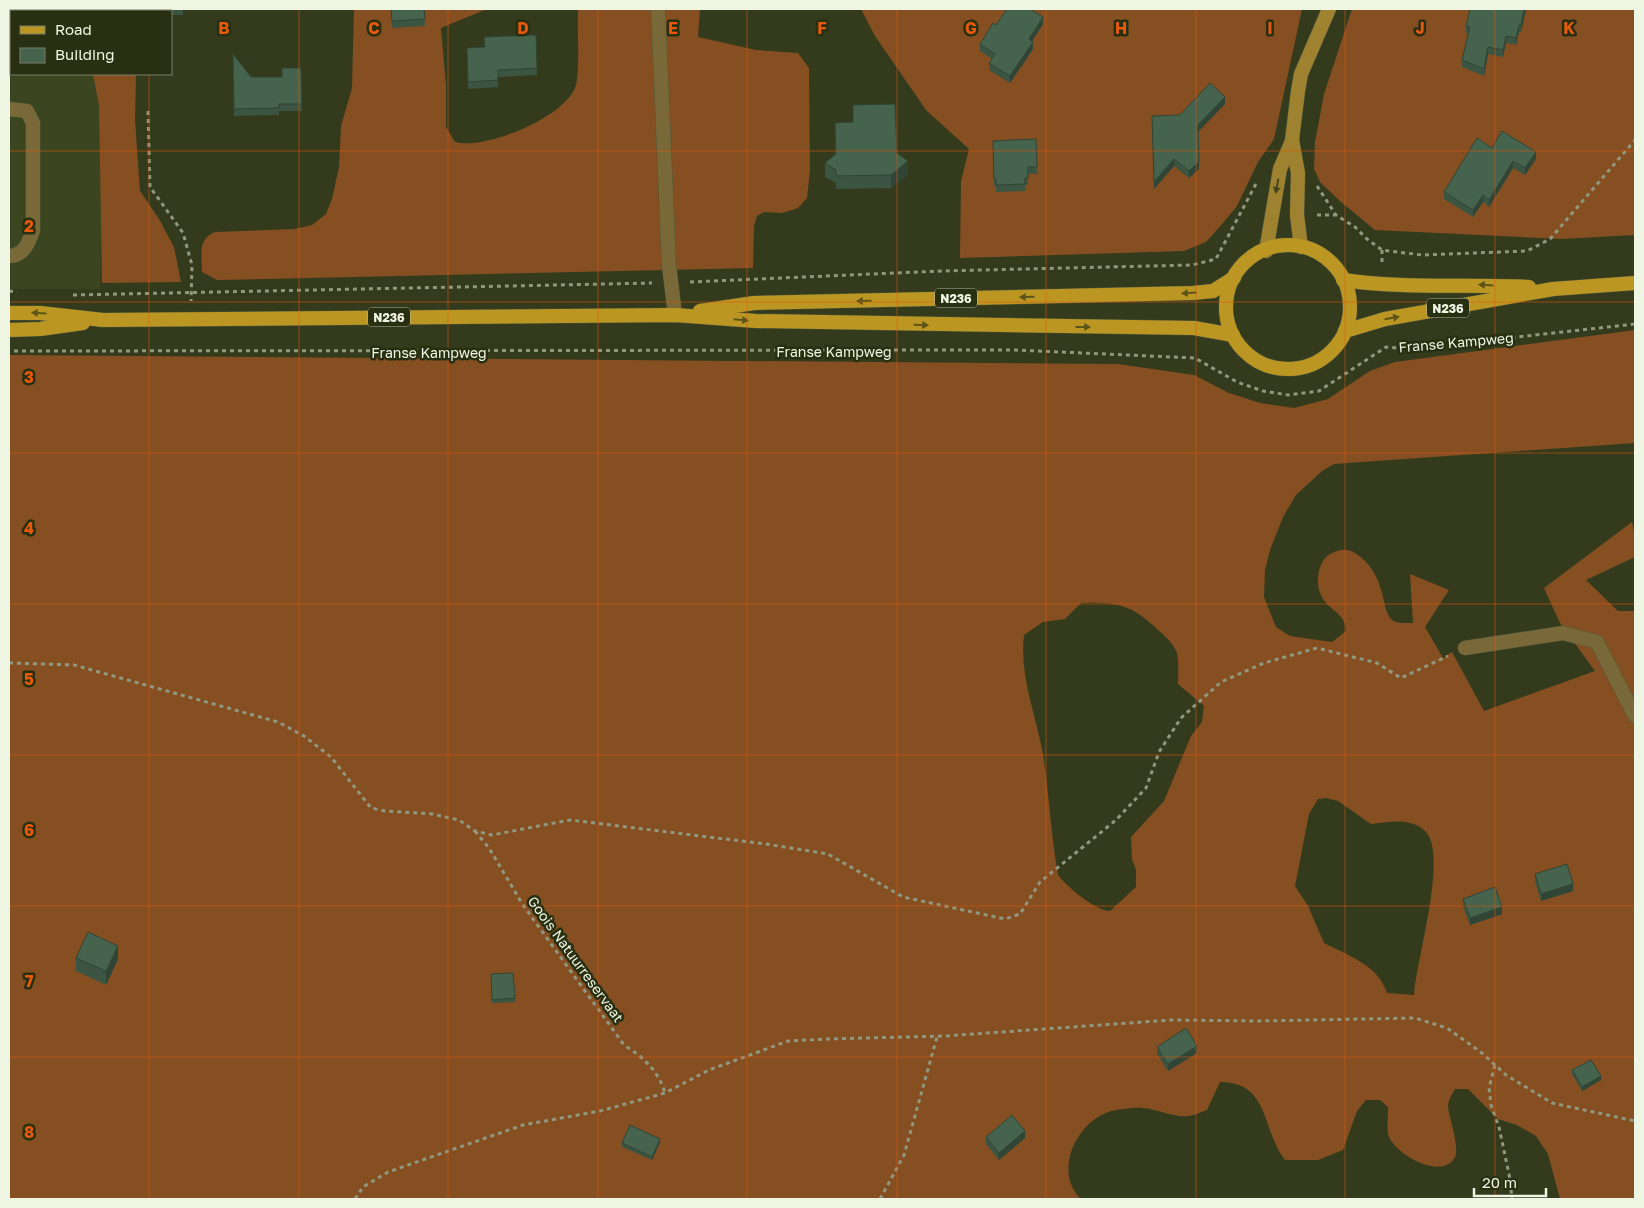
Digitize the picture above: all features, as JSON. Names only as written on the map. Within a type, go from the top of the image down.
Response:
[{"type":"main road","points":[[1266,250],[1280,169],[1292,140],[1301,74],[1329,9]]},
{"type":"main road","points":[[1292,140],[1298,173],[1297,215],[1301,247]]},
{"type":"main road","name":"N236","points":[[1278,246],[1301,247],[1319,253],[1335,266],[1344,280],[1350,304],[1345,331],[1340,341],[1328,355],[1311,365],[1292,369],[1273,367],[1255,360],[1241,348],[1233,335],[1226,313],[1228,290],[1239,269],[1257,254],[1278,246]]},
{"type":"main road","name":"Franse Kampweg","points":[[675,315],[754,303],[1193,293],[1213,291],[1234,278]]},
{"type":"main road","name":"N236","points":[[1344,280],[1383,285],[1478,285],[1552,289]]},
{"type":"main road","name":"N236","points":[[1345,331],[1384,319],[1552,289],[1635,283]]},
{"type":"main road","name":"Franse Kampweg","points":[[9,313],[40,313],[103,320],[675,315],[756,321],[1194,328],[1233,335]]},
{"type":"main road","name":"Franse Kampweg","points":[[9,330],[40,329],[103,320]]},
{"type":"lane","points":[[658,9],[675,315]]},
{"type":"lane","points":[[9,109],[27,111],[33,123],[33,230],[28,245],[15,256],[9,256]]},
{"type":"lane","points":[[1465,648],[1563,633],[1597,642],[1635,716]]},
{"type":"path","points":[[148,111],[150,187],[183,233],[192,265],[191,320]]},
{"type":"path","points":[[1336,215],[1355,227],[1382,250],[1422,255],[1527,251],[1550,239],[1635,140]]},
{"type":"path","points":[[65,296],[672,283],[941,271],[1192,265],[1216,259],[1242,212]]},
{"type":"path","points":[[9,291],[18,292]]},
{"type":"path","name":"Franse Kampweg","points":[[9,351],[1015,350],[1195,358],[1237,382],[1262,391],[1288,395],[1319,391],[1386,348],[1408,349],[1635,324]]},
{"type":"path","points":[[9,663],[74,665],[278,722],[304,736],[331,757],[372,808],[459,820],[475,831],[492,835],[570,820],[766,844],[828,854],[903,897],[973,910],[1006,919],[1020,914],[1040,882],[1116,820],[1146,788],[1159,752],[1181,718],[1221,682],[1264,663],[1317,648],[1377,663],[1401,678],[1465,648]]},
{"type":"path","name":"Goois Natuurreservaat","points":[[475,831],[489,848],[523,905],[624,1045],[641,1056],[661,1078],[665,1093]]},
{"type":"path","points":[[355,1199],[363,1187],[388,1172],[523,1125],[600,1111],[665,1093],[709,1070],[788,1042],[937,1037],[1171,1020],[1258,1021],[1415,1018],[1447,1028],[1506,1075],[1552,1103],[1635,1121]]},
{"type":"path","points":[[880,1199],[904,1155],[937,1037]]},
{"type":"path","points":[[1495,1065],[1488,1088],[1491,1105],[1499,1127],[1510,1179],[1512,1199]]},
{"type":"shaded area","points":[[9,9],[57,10],[10,10],[10,75],[104,75],[100,289],[9,289]]},
{"type":"shaded area","points":[[354,9],[487,9],[441,28],[446,86],[446,127],[455,142],[468,143],[504,136],[523,128],[558,109],[569,97],[576,85],[577,78],[578,9],[700,9],[698,37],[756,50],[798,53],[809,68],[810,170],[807,198],[798,208],[782,213],[764,212],[757,216],[754,226],[753,268],[217,280],[202,272],[201,254],[203,244],[209,235],[215,232],[294,229],[312,225],[326,214],[332,199],[339,167],[341,126],[352,88]]},
{"type":"shaded area","points":[[861,9],[1302,9],[1274,139],[1258,162],[1237,206],[1206,242],[1184,251],[960,258],[961,181],[969,149],[926,110],[875,36]]},
{"type":"shaded area","points":[[1352,9],[1635,9],[1635,235],[1561,239],[1375,230],[1320,182],[1314,169],[1315,142],[1324,94]]},
{"type":"shaded area","points":[[93,75],[136,75],[135,120],[140,191],[159,219],[174,247],[181,282],[102,283],[99,105]]},
{"type":"shaded area","points":[[1635,330],[1635,443],[1334,464],[1322,471],[1296,495],[1283,517],[1270,550],[1265,570],[1264,597],[1276,627],[1290,636],[1332,642],[1346,631],[1345,623],[1326,603],[1319,588],[1318,577],[1323,561],[1333,552],[1349,550],[1366,562],[1377,578],[1388,614],[1396,622],[1413,623],[1410,574],[1449,590],[1425,627],[1443,658],[1452,652],[1484,711],[1595,671],[1560,623],[1544,588],[1632,522],[1635,536],[1635,557],[1586,580],[1618,611],[1635,611],[1635,1199],[1560,1199],[1548,1154],[1536,1136],[1517,1125],[1498,1119],[1468,1089],[1455,1089],[1449,1100],[1448,1106],[1456,1154],[1454,1159],[1447,1165],[1438,1167],[1417,1162],[1398,1149],[1388,1134],[1388,1107],[1380,1100],[1366,1100],[1357,1111],[1343,1150],[1318,1160],[1285,1160],[1277,1148],[1262,1109],[1256,1099],[1248,1090],[1236,1084],[1220,1082],[1207,1110],[1194,1115],[1178,1116],[1148,1109],[1133,1108],[1103,1114],[1091,1122],[1073,1146],[1069,1160],[1069,1174],[1072,1187],[1081,1199],[9,1199],[9,355],[1118,364],[1194,375],[1229,393],[1260,403],[1294,408],[1328,399],[1370,371],[1395,362]],"holes":[[[1081,603],[1104,603],[1123,606],[1148,621],[1171,643],[1177,653],[1178,684],[1204,706],[1202,722],[1191,736],[1164,801],[1131,837],[1132,859],[1136,870],[1136,887],[1110,911],[1097,907],[1082,898],[1058,875],[1043,754],[1024,665],[1024,635],[1043,622],[1065,619]],[[1326,798],[1338,801],[1371,824],[1385,822],[1407,822],[1414,824],[1426,832],[1432,844],[1434,863],[1432,885],[1414,995],[1387,993],[1383,983],[1370,968],[1353,957],[1324,943],[1308,906],[1295,886],[1309,814],[1318,799]]]},
{"type":"building","points":[[9,9],[121,9],[10,10],[9,63]]},
{"type":"building","points":[[391,9],[424,9],[425,19],[392,21]]},
{"type":"building","points":[[1007,9],[1030,9],[1043,17],[1029,39],[1033,42],[1010,76],[989,63],[995,54],[980,44],[993,23],[996,25]]},
{"type":"building","points":[[1470,9],[1524,9],[1516,38],[1506,36],[1503,50],[1488,47],[1484,69],[1462,60],[1470,27],[1466,26]]},
{"type":"building","points":[[536,35],[537,68],[498,70],[498,80],[468,82],[467,48],[485,47],[484,37]]},
{"type":"building","points":[[233,54],[251,77],[282,77],[282,68],[301,68],[302,104],[279,104],[279,108],[234,109]]},
{"type":"building","points":[[1210,83],[1225,97],[1198,125],[1199,162],[1189,171],[1174,159],[1154,182],[1152,116],[1180,115]]},
{"type":"building","points":[[895,104],[897,153],[908,161],[891,175],[836,176],[836,170],[825,163],[836,154],[835,123],[853,122],[853,105]]},
{"type":"building","points":[[1502,131],[1536,152],[1525,168],[1513,161],[1489,200],[1483,195],[1473,210],[1444,192],[1477,138],[1492,148]]},
{"type":"building","points":[[1036,139],[1037,167],[1028,167],[1028,178],[1025,178],[1025,184],[996,185],[996,179],[994,179],[993,141]]},
{"type":"building","points":[[1567,864],[1573,884],[1541,894],[1535,874]]},
{"type":"building","points":[[1495,887],[1502,907],[1470,918],[1463,899]]},
{"type":"building","points":[[88,932],[118,946],[106,971],[76,958]]},
{"type":"building","points":[[513,973],[515,998],[492,1000],[491,974]]},
{"type":"building","points":[[1186,1028],[1197,1046],[1168,1064],[1157,1047]]},
{"type":"building","points":[[1591,1060],[1601,1076],[1582,1087],[1572,1070]]},
{"type":"building","points":[[1012,1115],[1025,1131],[999,1153],[986,1137]]},
{"type":"building","points":[[630,1125],[660,1139],[652,1157],[622,1143]]}]
